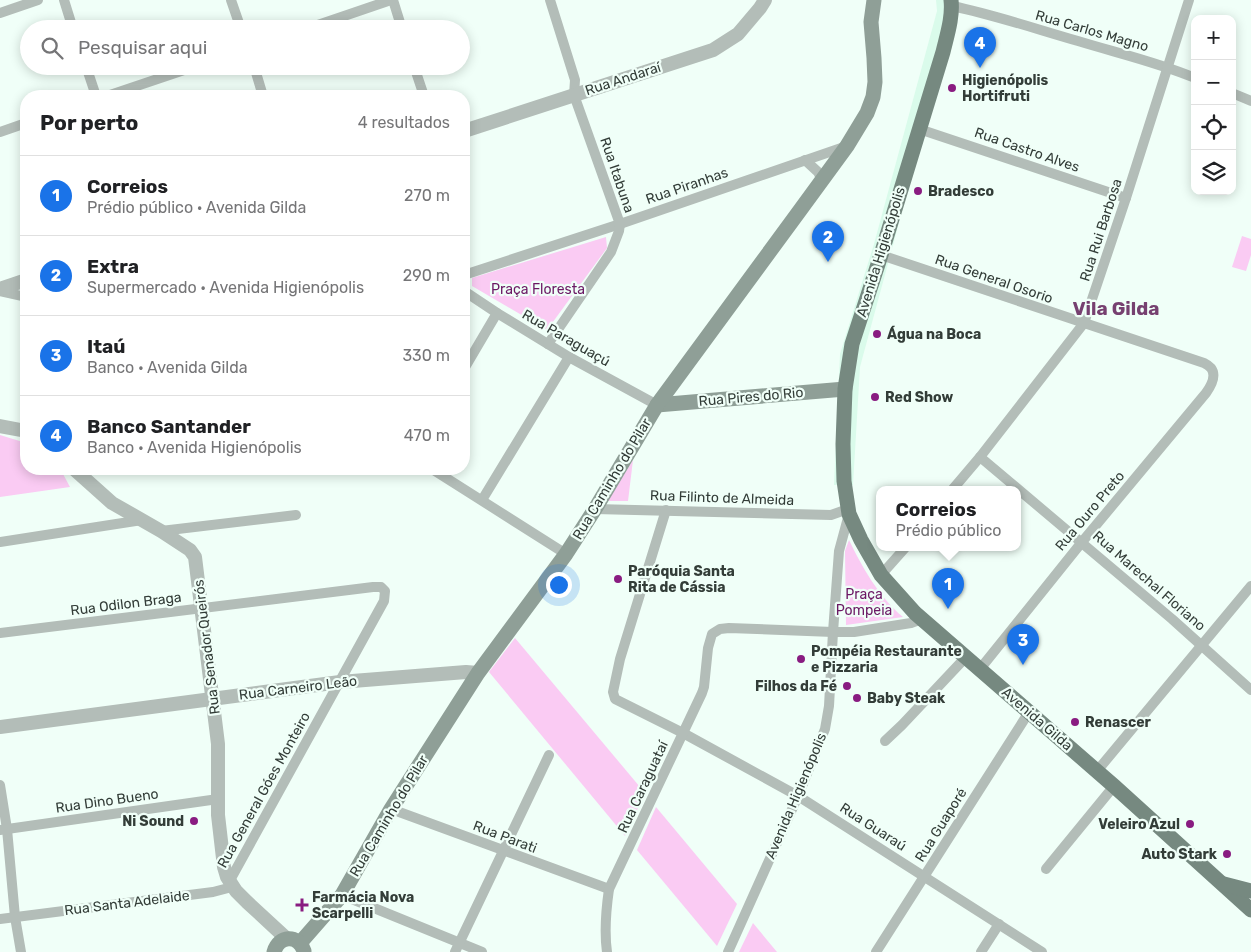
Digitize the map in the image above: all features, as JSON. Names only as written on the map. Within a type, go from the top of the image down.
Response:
[{"type":"main road","name":"Rua Caminho do Pilar","points":[[289,946],[342,895],[391,809],[478,673],[566,554],[657,405],[847,146],[867,113],[873,97],[875,82],[871,22],[874,0]]},
{"type":"main road","name":"Avenida Higienópolis","points":[[848,511],[844,481],[843,444],[845,389],[852,344],[943,52],[952,3]]},
{"type":"main road","name":"Rua Pires do Rio","points":[[657,405],[845,389]]},
{"type":"main road","name":"Avenida Gilda","points":[[848,511],[861,540],[882,575],[915,613],[1114,786],[1251,910]]},
{"type":"main road","points":[[1220,883],[1248,887]]},
{"type":"street","points":[[0,13],[38,0]]},
{"type":"street","points":[[64,0],[70,20]]},
{"type":"street","points":[[231,0],[238,20]]},
{"type":"street","points":[[364,0],[376,5]]},
{"type":"street","points":[[332,20],[392,0],[399,20]]},
{"type":"street","name":"Rua Itabuna","points":[[548,344],[611,252],[620,224],[574,95],[575,80],[550,0]]},
{"type":"street","name":"Rua Andaraí","points":[[470,129],[713,50],[738,34],[765,0]]},
{"type":"street","name":"Rua Rui Barbosa","points":[[955,486],[1084,323],[1189,0]]},
{"type":"street","name":"Rua Carlos Magno","points":[[952,3],[1168,67],[1191,76]]},
{"type":"street","points":[[89,75],[94,90]]},
{"type":"street","points":[[125,90],[169,75]]},
{"type":"street","points":[[257,75],[262,90]]},
{"type":"street","points":[[417,75],[422,90]]},
{"type":"street","points":[[1236,95],[1251,101]]},
{"type":"street","points":[[0,132],[20,125]]},
{"type":"street","name":"Rua Castro Alves","points":[[919,129],[1126,198]]},
{"type":"street","name":"Rua Piranhas","points":[[470,273],[847,146]]},
{"type":"street","points":[[805,160],[818,172],[822,180]]},
{"type":"street","name":"Rua General Osorio","points":[[881,255],[1204,363],[1212,368]]},
{"type":"street","points":[[0,290],[20,282]]},
{"type":"street","points":[[0,290],[20,295]]},
{"type":"street","name":"Rua Paraguaçú","points":[[470,295],[569,358],[657,405]]},
{"type":"street","points":[[470,359],[497,313]]},
{"type":"street","points":[[482,500],[569,358]]},
{"type":"street","name":"Rua Ouro Preto","points":[[980,669],[1082,542],[1206,393],[1214,377],[1212,368]]},
{"type":"street","points":[[0,426],[20,430]]},
{"type":"street","name":"Rua Marechal Floriano","points":[[980,457],[1015,486]]},
{"type":"street","name":"Rua Senador Queirós","points":[[81,475],[112,503],[162,531],[193,553],[196,561],[218,744],[218,799],[223,862],[225,872],[231,884]]},
{"type":"street","points":[[442,475],[566,554]]},
{"type":"street","name":"Rua Marechal Floriano","points":[[1021,491],[1172,619],[1251,690]]},
{"type":"street","name":"Rua Filinto de Almeida","points":[[595,509],[831,515],[848,511]]},
{"type":"street","name":"Rua Guaraú","points":[[666,510],[620,659],[613,695],[614,699],[683,733],[798,796],[1042,952]]},
{"type":"street","name":"Avenida Higienópolis","points":[[728,952],[798,796],[825,729],[829,706],[839,551],[848,511]]},
{"type":"street","points":[[162,531],[296,515]]},
{"type":"street","points":[[0,542],[142,520]]},
{"type":"street","points":[[882,575],[902,551]]},
{"type":"street","points":[[1097,771],[1251,586]]},
{"type":"street","name":"Rua Odilon Braga","points":[[0,633],[373,587]]},
{"type":"street","name":"Rua General Góes Monteiro","points":[[231,884],[384,601],[385,591],[381,587],[373,587]]},
{"type":"street","points":[[833,632],[911,623],[922,619]]},
{"type":"street","name":"Rua Caraguataí","points":[[608,952],[606,920],[609,889],[704,686],[708,648],[712,634],[720,629],[730,628],[833,632]]},
{"type":"street","points":[[885,741],[966,657]]},
{"type":"street","name":"Rua Carneiro Leão","points":[[0,727],[340,682],[466,672],[478,673]]},
{"type":"street","name":"Rua Guaporé","points":[[876,952],[1029,712]]},
{"type":"street","points":[[457,948],[549,755]]},
{"type":"street","points":[[0,785],[3,830],[21,952]]},
{"type":"street","points":[[1046,869],[1114,786]]},
{"type":"street","name":"Rua Dino Bueno","points":[[3,830],[218,799]]},
{"type":"street","name":"Rua Parati","points":[[391,809],[609,889]]},
{"type":"street","points":[[231,884],[289,946]]},
{"type":"street","name":"Rua Santa Adelaide","points":[[0,919],[212,892],[231,884]]},
{"type":"street","points":[[342,895],[457,948],[482,952]]},
{"type":"street","points":[[981,952],[999,924]]},
{"type":"shaded area","points":[[936,0],[956,0],[860,367],[853,485],[834,485],[840,354],[874,244],[937,11]]},
{"type":"green space","points":[[1242,236],[1251,239],[1251,255],[1246,271],[1232,267]]},
{"type":"green space","name":"Praça Floresta","points":[[606,237],[607,248],[547,330],[472,286],[472,278]]},
{"type":"green space","points":[[0,435],[20,441],[20,475],[64,475],[70,487],[0,497]]},
{"type":"green space","points":[[633,460],[628,501],[608,501]]},
{"type":"green space","name":"Praça Pompeia","points":[[849,540],[872,581],[886,600],[903,617],[846,625],[845,551]]},
{"type":"green space","points":[[515,638],[645,793],[625,836],[489,672]]},
{"type":"green space","points":[[656,807],[737,904],[717,946],[637,850]]},
{"type":"green space","points":[[753,923],[777,952],[739,952]]},
{"type":"place","name":"Banco Santander","points":[[980,68]]},
{"type":"place","name":"Higienópolis Hortifruti","points":[[952,88]]},
{"type":"place","name":"Bradesco","points":[[918,191]]},
{"type":"place","name":"Extra","points":[[828,262]]},
{"type":"place","name":"Água na Boca","points":[[877,334]]},
{"type":"place","name":"Red Show","points":[[875,397]]},
{"type":"place","name":"Paróquia Santa Rita de Cássia","points":[[618,579]]},
{"type":"place","name":"Correios","points":[[948,609]]},
{"type":"place","name":"Pompéia Restaurante e Pizzaria","points":[[801,659]]},
{"type":"place","name":"Itaú","points":[[1023,665]]},
{"type":"place","name":"Filhos da Fé","points":[[847,686]]},
{"type":"place","name":"Baby Steak","points":[[857,698]]},
{"type":"place","name":"Renascer","points":[[1075,722]]},
{"type":"place","name":"Ni Sound","points":[[194,821]]},
{"type":"place","name":"Veleiro Azul","points":[[1190,824]]},
{"type":"place","name":"Auto Stark","points":[[1227,854]]},
{"type":"place","name":"Farmácia Nova Scarpelli","points":[[302,905]]},
{"type":"district","name":"Vila Gilda","points":[[1116,308]]}]
